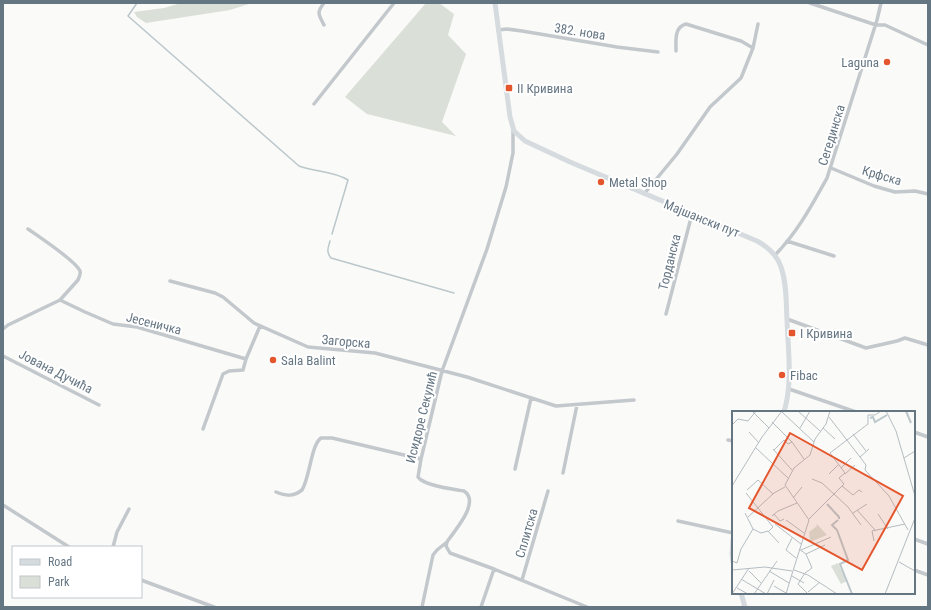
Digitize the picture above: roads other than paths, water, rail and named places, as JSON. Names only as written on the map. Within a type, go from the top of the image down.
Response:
[{"type":"street","points":[[324,3],[319,8],[318,12],[324,24]]},
{"type":"street","points":[[314,104],[394,3]]},
{"type":"street","points":[[495,3],[512,127]]},
{"type":"street","points":[[810,3],[876,25],[885,25],[928,45]]},
{"type":"street","name":"Сегединска","points":[[775,255],[799,226],[816,199],[831,168],[876,25],[881,3]]},
{"type":"street","points":[[676,51],[678,30],[681,26],[686,24],[741,41],[753,48]]},
{"type":"street","points":[[644,194],[677,154],[707,110],[741,78],[753,48],[758,24]]},
{"type":"street","name":"382. нова","points":[[498,30],[507,29],[522,31],[617,47],[658,52]]},
{"type":"street","name":"Мајшански пут","points":[[512,127],[525,141],[644,194],[764,244],[775,255],[784,276],[787,319],[790,370],[789,389],[784,411]]},
{"type":"street","name":"Исидоре Секулић","points":[[446,542],[464,518],[469,506],[470,497],[468,493],[464,491],[434,485],[420,480],[418,473],[442,371],[487,249],[511,169],[513,153],[512,127]]},
{"type":"street","name":"Крфска","points":[[831,168],[874,186],[896,192],[915,191],[928,194]]},
{"type":"street","name":"Торданска","points":[[666,314],[692,214]]},
{"type":"street","points":[[3,329],[8,325],[60,300],[78,280],[80,273],[80,270],[58,250],[28,229]]},
{"type":"street","points":[[787,241],[834,256]]},
{"type":"street","name":"Загорска","points":[[170,280],[215,293],[223,297],[254,323],[308,346],[375,353],[467,377],[556,406],[577,406],[634,400]]},
{"type":"street","name":"Јесеничка","points":[[60,300],[113,324],[137,327],[246,359]]},
{"type":"street","points":[[787,319],[866,348],[905,338],[928,345]]},
{"type":"street","points":[[203,429],[223,374],[229,371],[243,370],[260,326]]},
{"type":"street","name":"Јована Дучића","points":[[3,356],[99,405]]},
{"type":"street","points":[[789,389],[853,411]]},
{"type":"street","points":[[515,469],[531,398]]},
{"type":"street","points":[[563,473],[577,406]]},
{"type":"street","points":[[915,432],[928,437]]},
{"type":"street","points":[[276,492],[284,496],[290,496],[302,490],[307,479],[316,444],[321,438],[332,438],[421,459]]},
{"type":"street","points":[[728,440],[732,441]]},
{"type":"street","name":"Сплитска","points":[[522,580],[548,491]]},
{"type":"street","points":[[3,505],[67,546]]},
{"type":"street","points":[[113,546],[117,532],[128,509]]},
{"type":"street","points":[[678,521],[732,533]]},
{"type":"street","points":[[915,539],[928,544]]},
{"type":"street","points":[[446,542],[446,546],[450,553],[522,580],[587,607]]},
{"type":"street","points":[[422,607],[433,555],[446,542]]},
{"type":"street","points":[[481,607],[494,569]]},
{"type":"street","points":[[915,570],[928,574]]},
{"type":"street","points":[[142,580],[214,607]]},
{"type":"street","points":[[741,594],[745,607]]},
{"type":"waterway","points":[[137,3],[128,16],[299,166],[331,173],[348,180],[332,234]]},
{"type":"waterway","points":[[330,241],[328,252],[331,258],[454,293]]},
{"type":"place","name":"Laguna","points":[[887,62]]},
{"type":"place","name":"II Кривина","points":[[509,88]]},
{"type":"place","name":"Metal Shop","points":[[601,182]]},
{"type":"place","name":"I Кривина","points":[[792,333]]},
{"type":"place","name":"Sala Balint","points":[[273,360]]},
{"type":"place","name":"Fibac","points":[[782,375]]}]
